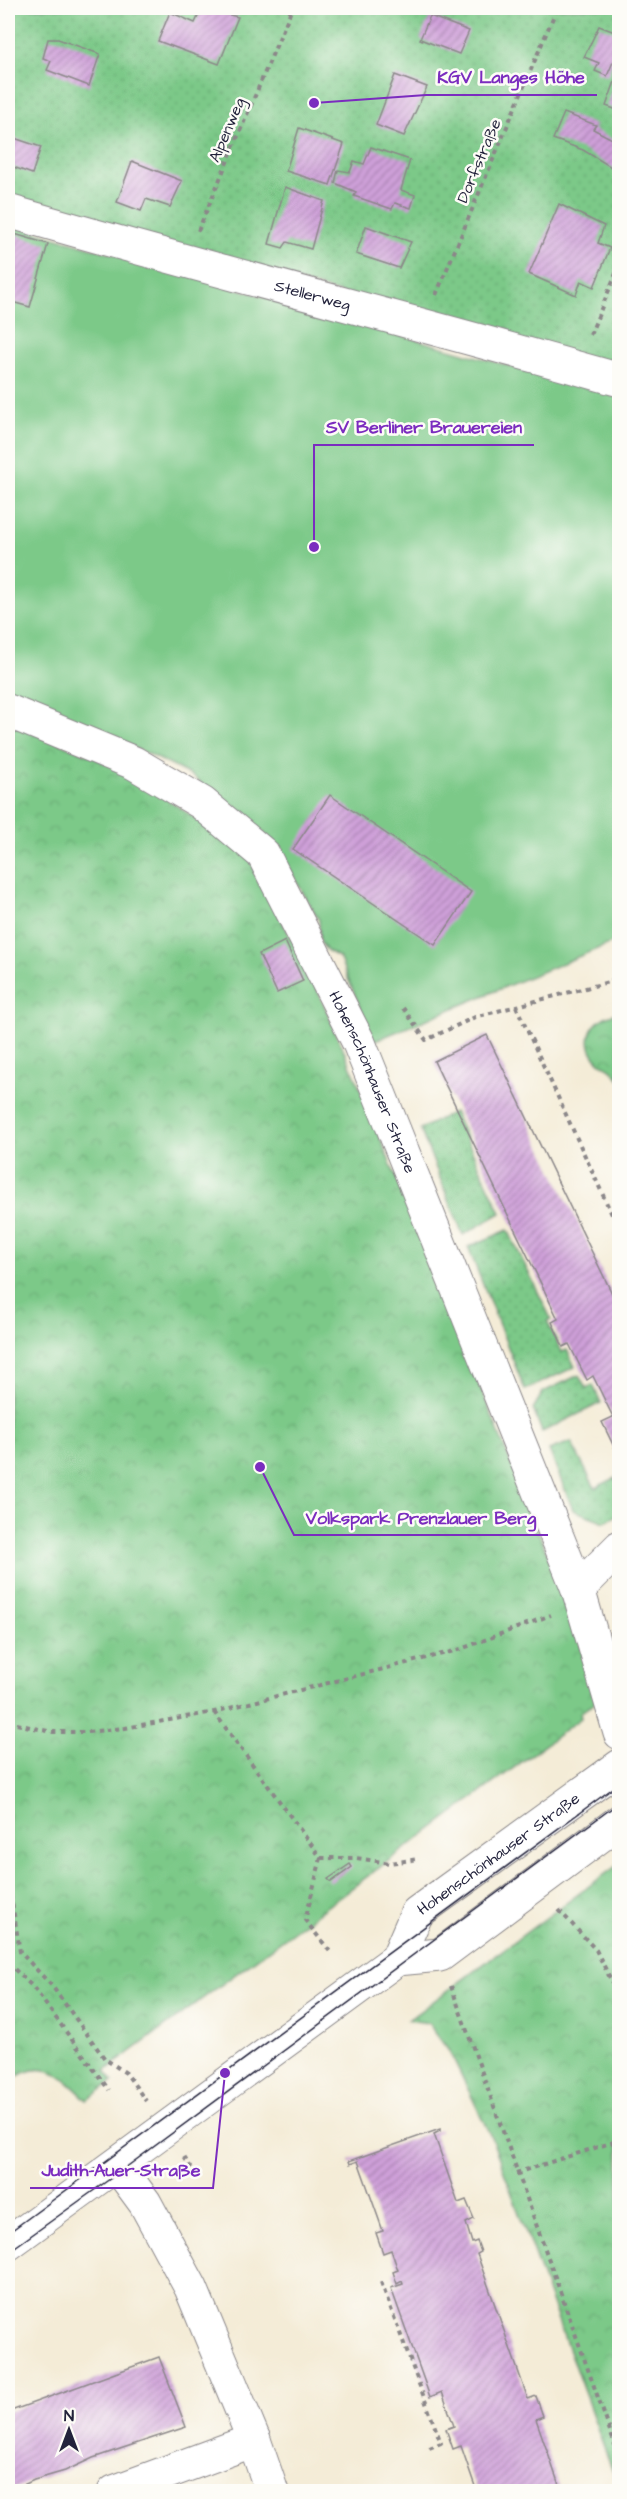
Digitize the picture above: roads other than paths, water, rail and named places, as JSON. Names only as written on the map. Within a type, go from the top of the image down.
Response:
[{"type":"street","name":"Stellerweg","points":[[8,211],[184,263],[424,325],[620,380]]},
{"type":"street","name":"Hohenschönhauser Straße","points":[[8,711],[134,763],[202,803],[263,854],[359,1042],[620,1733]]},
{"type":"street","points":[[569,1600],[620,1547]]},
{"type":"street","name":"Hohenschönhauser Straße","points":[[397,1959],[417,1913],[620,1766]]},
{"type":"street","points":[[8,2244],[397,1959],[440,1955],[620,1821]]},
{"type":"street","points":[[117,2165],[145,2203],[180,2267],[254,2440],[272,2492]]},
{"type":"street","points":[[114,2492],[254,2440]]},
{"type":"tram line","points":[[8,2233],[620,1783]]},
{"type":"tram line","points":[[8,2252],[620,1802]]},
{"type":"place","name":"KGV Langes Höhe","points":[[314,103]]},
{"type":"place","name":"SV Berliner Brauereien","points":[[314,547]]},
{"type":"place","name":"Volkspark Prenzlauer Berg","points":[[260,1467]]},
{"type":"place","name":"Judith-Auer-Straße","points":[[225,2073]]}]
